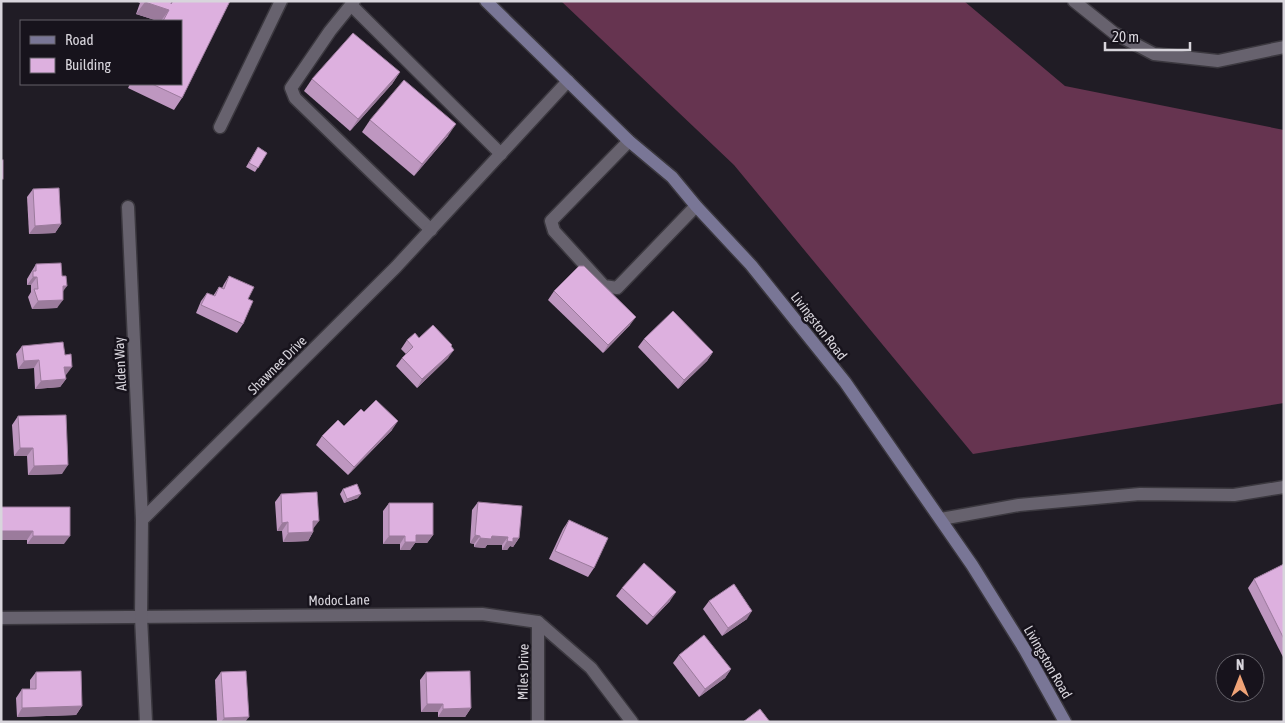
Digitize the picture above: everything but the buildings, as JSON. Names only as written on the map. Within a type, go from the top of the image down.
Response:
[{"type":"main road","name":"Livingston Road","points":[[486,1],[629,142],[672,177],[696,206],[751,265],[845,382],[941,519],[1025,650],[1065,722]]},
{"type":"street","points":[[220,127],[281,1]]},
{"type":"street","points":[[1074,1],[1114,33],[1154,54],[1218,61],[1284,47]]},
{"type":"street","points":[[431,230],[295,98],[291,88],[330,31],[353,3],[500,154]]},
{"type":"street","name":"Shawnee Drive","points":[[142,520],[431,230],[568,81]]},
{"type":"street","points":[[629,142],[551,221],[554,231],[604,286],[616,288],[696,206]]},
{"type":"street","name":"Alden Way","points":[[128,207],[142,520]]},
{"type":"street","points":[[941,519],[1019,505],[1140,494],[1234,495],[1284,487]]},
{"type":"street","points":[[142,520],[142,617],[146,722]]},
{"type":"street","name":"Modoc Lane","points":[[1,618],[482,614],[538,622]]},
{"type":"street","points":[[538,622],[591,668],[632,722]]},
{"type":"street","name":"Miles Drive","points":[[538,622],[538,722]]},
{"type":"shaded area","points":[[561,1],[964,1],[1065,86],[1284,130],[1284,403],[973,454],[734,165]]}]
